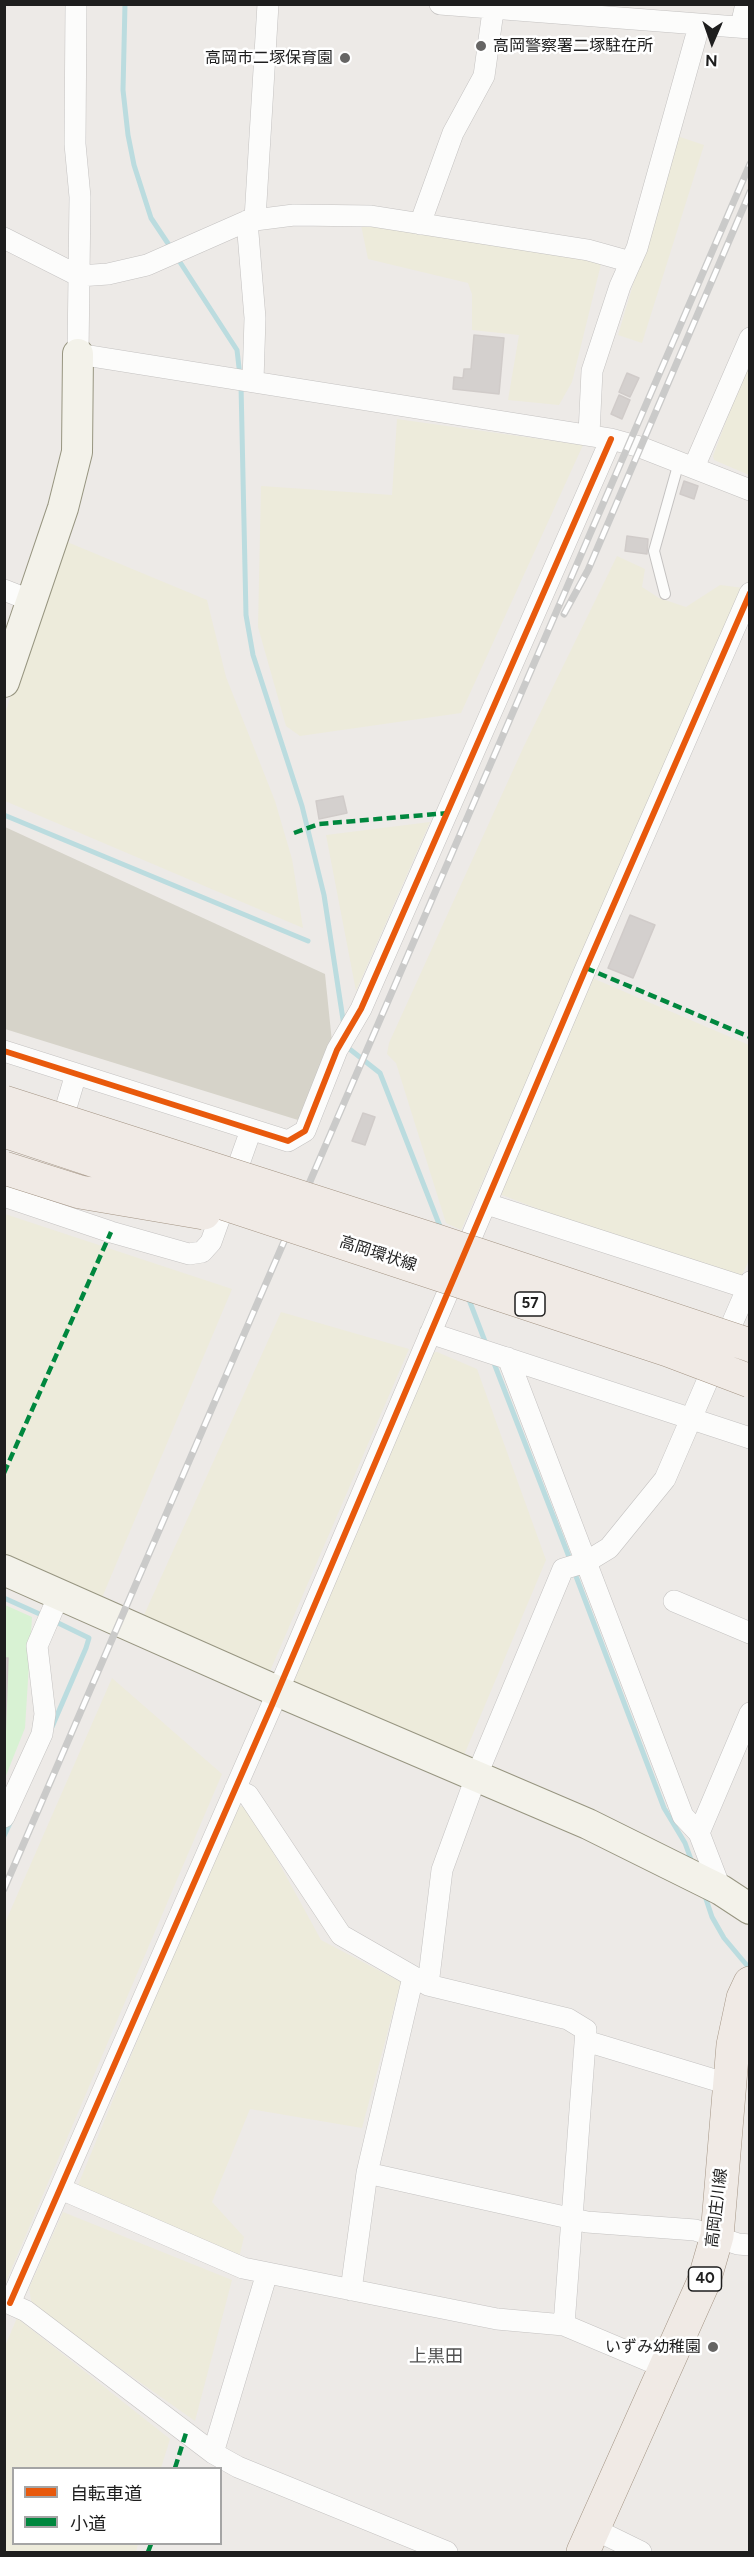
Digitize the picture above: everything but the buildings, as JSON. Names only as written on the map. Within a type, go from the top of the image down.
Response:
[{"type":"main road","name":"57","points":[[4,1078],[105,1113],[434,1240]]},
{"type":"main road","name":"高岡環状線","points":[[4,1102],[434,1240],[750,1345]]},
{"type":"main road","name":"高岡環状線","points":[[4,1131],[668,1350],[750,1381]]},
{"type":"main road","name":"57","points":[[4,1168],[80,1192],[309,1231]]},
{"type":"main road","name":"高岡庄川線","points":[[588,2541],[704,2281],[717,2236],[733,2045],[743,1998],[750,1983]]},
{"type":"street","points":[[4,682],[63,508],[77,452],[80,197],[75,144],[76,4]]},
{"type":"street","points":[[253,381],[255,318],[251,220],[268,4]]},
{"type":"street","points":[[441,4],[699,26],[745,27],[746,4]]},
{"type":"street","points":[[420,224],[453,133],[484,76],[493,7]]},
{"type":"street","points":[[589,434],[592,370],[620,286],[637,248],[699,26]]},
{"type":"street","points":[[4,238],[79,276],[108,274],[147,265],[251,220],[294,215],[370,216],[588,250],[631,262]]},
{"type":"street","points":[[687,465],[749,343]]},
{"type":"street","points":[[78,354],[589,434],[640,447],[750,490]]},
{"type":"street","points":[[4,1051],[288,1141],[305,1131],[337,1050],[361,1009],[611,439]]},
{"type":"street","points":[[4,590],[32,602]]},
{"type":"street","points":[[447,2553],[238,2467],[213,2452],[26,2311],[7,2302],[61,2189],[235,1789],[586,968],[750,593]]},
{"type":"street","points":[[37,1207],[76,1074]]},
{"type":"street","points":[[4,1196],[111,1232],[189,1254],[202,1252],[211,1242],[251,1130]]},
{"type":"street","points":[[351,2290],[367,2173],[421,1981],[442,1870],[476,1777],[577,1565],[609,1548],[665,1479],[749,1287],[487,1204]]},
{"type":"street","points":[[430,1333],[750,1438]]},
{"type":"street","points":[[508,1358],[577,1565],[683,1816],[699,1833],[714,1887]]},
{"type":"street","points":[[4,1570],[277,1691],[588,1824],[714,1887],[750,1909]]},
{"type":"street","points":[[4,1817],[42,1734],[45,1714],[37,1646],[59,1595]]},
{"type":"street","points":[[674,1601],[750,1633]]},
{"type":"street","points":[[699,1833],[750,1713]]},
{"type":"street","points":[[235,1789],[248,1795],[341,1935],[421,1981],[568,2019],[586,2030],[564,2325]]},
{"type":"street","points":[[586,2041],[728,2084]]},
{"type":"street","points":[[367,2173],[587,2222],[694,2230],[738,2244],[750,2245]]},
{"type":"street","points":[[61,2189],[243,2268],[497,2319],[564,2325],[666,2368]]},
{"type":"street","points":[[213,2452],[267,2273]]},
{"type":"street","points":[[588,2541],[641,2553]]},
{"type":"lane","points":[[665,594],[654,551],[687,465]]},
{"type":"shaded area","points":[[677,136],[704,145],[642,343],[618,335]]},
{"type":"shaded area","points":[[361,225],[603,256],[572,382],[559,405],[508,400],[519,335],[472,330],[472,294],[468,283],[368,259]]},
{"type":"shaded area","points":[[749,360],[749,475],[714,460],[713,456]]},
{"type":"shaded area","points":[[397,419],[583,445],[461,713],[300,736],[286,726],[258,627],[261,486],[392,495]]},
{"type":"shaded area","points":[[60,539],[207,600],[226,677],[275,801],[292,859],[303,928],[5,801],[5,714]]},
{"type":"shaded area","points":[[617,556],[645,569],[642,587],[659,598],[686,607],[720,585],[744,588],[461,1230],[446,1223],[396,1063],[387,1054],[389,1043],[524,746]]},
{"type":"shaded area","points":[[430,822],[356,991],[326,835]]},
{"type":"shaded area","points":[[5,827],[325,974],[332,1042],[298,1120],[5,1029]]},
{"type":"shaded area","points":[[590,977],[749,1045],[750,1258],[737,1286],[497,1193]]},
{"type":"shaded area","points":[[5,1214],[232,1289],[101,1600],[5,1556]]},
{"type":"shaded area","points":[[281,1312],[409,1349],[270,1671],[144,1615]]},
{"type":"shaded area","points":[[437,1352],[477,1369],[546,1560],[464,1755],[286,1680],[425,1353]]},
{"type":"shaded area","points":[[112,1678],[222,1774],[5,2284],[5,1923]]},
{"type":"shaded area","points":[[234,1805],[249,1808],[321,1940],[401,1982],[362,2128],[250,2109],[212,2202],[244,2237],[239,2258],[76,2190]]},
{"type":"shaded area","points":[[63,2212],[232,2280],[195,2421],[32,2306],[29,2288]]},
{"type":"shaded area","points":[[17,2318],[170,2439],[161,2467],[12,2467],[12,2545],[138,2545],[136,2552],[5,2552],[5,2346]]},
{"type":"green space","points":[[5,1605],[32,1617],[25,1728],[5,1778]]},
{"type":"waterway","points":[[125,4],[123,90],[128,135],[134,165],[151,218],[171,248]]},
{"type":"waterway","points":[[176,256],[237,350],[240,376]]},
{"type":"waterway","points":[[241,385],[246,615],[253,655],[302,806],[324,895],[344,1026]]},
{"type":"waterway","points":[[4,815],[308,941]]},
{"type":"waterway","points":[[347,1044],[347,1047],[380,1073],[441,1229]]},
{"type":"waterway","points":[[468,1297],[486,1344]]},
{"type":"waterway","points":[[492,1358],[571,1562]]},
{"type":"waterway","points":[[574,1571],[664,1808],[685,1843],[693,1865]]},
{"type":"waterway","points":[[4,1598],[44,1616]]},
{"type":"waterway","points":[[52,1620],[89,1638],[52,1727]]},
{"type":"waterway","points":[[4,1836],[11,1821]]},
{"type":"waterway","points":[[704,1893],[712,1917],[724,1938],[750,1969]]},
{"type":"railway","points":[[4,1889],[750,164]]},
{"type":"railway","points":[[564,614],[588,570],[750,192]]},
{"type":"marked path","points":[[294,833],[319,824],[448,813]]},
{"type":"marked path","points":[[586,968],[750,1037]]},
{"type":"marked path","points":[[4,1473],[111,1232]]},
{"type":"marked path","points":[[175,2467],[186,2433]]},
{"type":"marked path","points":[[148,2552],[151,2545]]},
{"type":"cycle path","points":[[4,1051],[288,1141],[305,1131],[337,1050],[361,1009],[611,439]]},
{"type":"cycle path","points":[[10,2303],[272,1705],[586,968],[750,593]]},
{"type":"place","name":"高岡警察署二塚駐在所","points":[[481,46]]},
{"type":"place","name":"高岡市二塚保育園","points":[[345,58]]},
{"type":"place","name":"いずみ幼稚園","points":[[713,2347]]},
{"type":"district","name":"上黒田","points":[[436,2357]]}]
